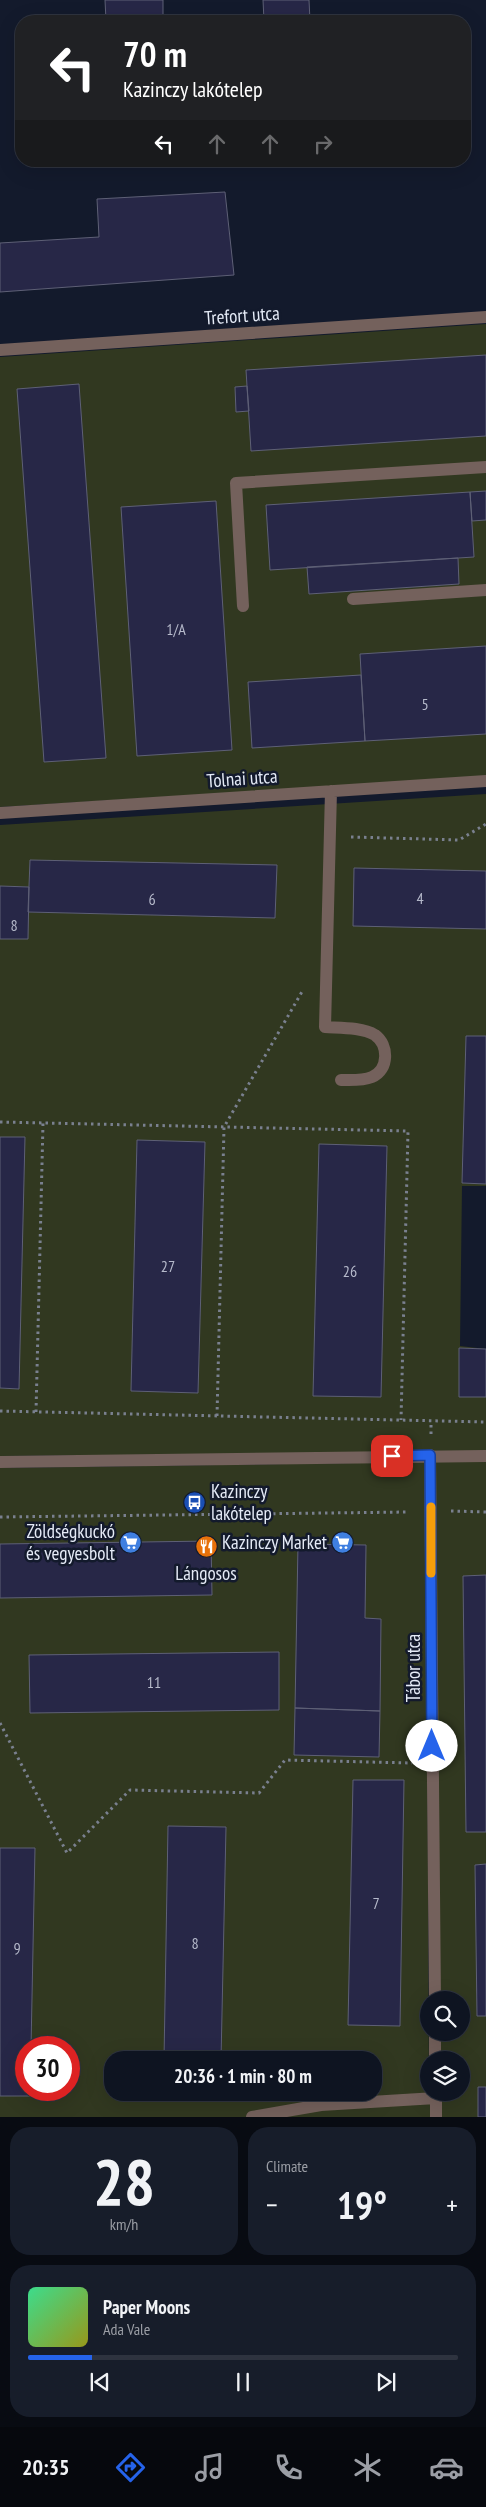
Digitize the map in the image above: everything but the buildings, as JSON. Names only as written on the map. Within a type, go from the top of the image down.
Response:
[{"type":"street","name":"Trefort utca","points":[[0,350],[486,317]]},
{"type":"street","points":[[243,606],[236,483],[486,468]]},
{"type":"street","points":[[353,599],[486,590]]},
{"type":"street","name":"Tolnai utca","points":[[0,813],[486,782]]},
{"type":"street","points":[[331,792],[324,1027],[373,1034],[380,1040],[385,1050],[384,1066],[374,1077],[361,1080],[341,1080]]},
{"type":"street","points":[[0,1462],[430,1455],[486,1456]]},
{"type":"street","name":"Tábor utca","points":[[430,1455],[434,1991]]},
{"type":"street","points":[[252,2117],[321,2105],[420,2097]]},
{"type":"street","points":[[436,2101],[436,2117]]},
{"type":"path","points":[[330,836],[459,840],[486,824]]},
{"type":"path","points":[[217,1416],[224,1127],[307,982]]},
{"type":"path","points":[[0,1122],[408,1132],[401,1420]]},
{"type":"path","points":[[36,1412],[43,1123]]},
{"type":"path","points":[[0,1411],[486,1422]]},
{"type":"path","points":[[0,1517],[431,1511],[486,1512]]},
{"type":"path","points":[[0,1723],[67,1852],[130,1790],[259,1793],[285,1760],[417,1763]]},
{"type":"green space","points":[[486,324],[486,777],[0,807],[0,357]]},
{"type":"green space","points":[[486,794],[486,1036],[466,1036],[462,1183],[486,1184],[486,1186],[462,1186],[460,1346],[486,1349],[460,1348],[459,1396],[486,1397],[486,1452],[0,1456],[0,1388],[18,1389],[24,1137],[0,1137],[0,939],[28,939],[28,912],[275,918],[277,866],[30,860],[29,887],[0,886],[0,825]],"holes":[[[137,1140],[205,1142],[198,1393],[131,1391]],[[319,1145],[387,1146],[380,1397],[313,1396]]]},
{"type":"green space","points":[[435,1460],[486,1460],[486,2117],[440,2117],[440,2101],[470,2101],[470,2051],[440,2051],[439,2041],[470,2041],[470,1991],[439,1991]]},
{"type":"green space","points":[[426,1462],[429,1991],[420,1991],[420,2041],[429,2041],[429,2051],[420,2051],[420,2101],[430,2101],[431,2117],[0,2117],[0,1468]]},
{"type":"slow traffic","points":[[431,1507],[431,1573]]},
{"type":"place","name":"Kazinczy lakótelep","points":[[195,1502]]},
{"type":"place","name":"Zöldségkuckó és vegyesbolt","points":[[131,1542]]},
{"type":"place","name":"Kazinczy Market","points":[[343,1542]]},
{"type":"place","name":"Lángosos","points":[[206,1547]]},
{"type":"route","points":[[392,1456],[430,1455],[432,1746]]}]
